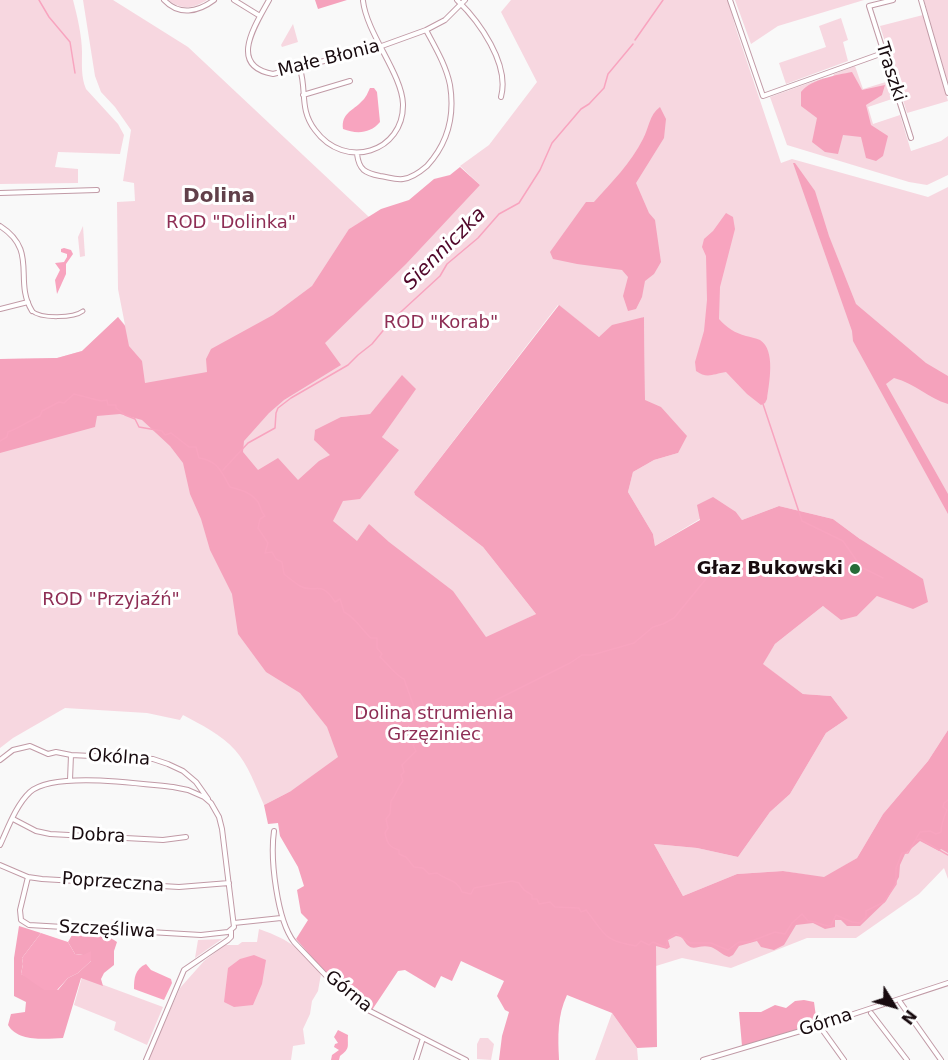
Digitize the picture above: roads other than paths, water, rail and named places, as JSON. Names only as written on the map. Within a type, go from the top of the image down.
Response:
[{"type":"street","points":[[164,0],[172,7],[189,11],[201,9],[214,0]]},
{"type":"street","points":[[234,0],[260,16]]},
{"type":"street","name":"Małe Błonia","points":[[269,0],[248,44],[249,56],[253,64],[263,72],[273,75],[379,47],[426,30],[444,20],[461,1]]},
{"type":"street","points":[[730,0],[763,96],[883,53]]},
{"type":"street","name":"Traszki","points":[[893,0],[868,6],[911,138]]},
{"type":"street","points":[[921,0],[948,93]]},
{"type":"street","points":[[300,69],[305,114],[317,134],[334,148],[357,154],[383,144],[396,129],[401,117],[402,94],[379,47],[363,1]]},
{"type":"street","points":[[461,1],[475,18],[493,49],[502,80],[501,97]]},
{"type":"street","points":[[357,154],[358,165],[365,172],[405,179],[423,169],[441,148],[450,127],[450,87],[445,69],[426,30]]},
{"type":"street","points":[[303,95],[350,81]]},
{"type":"street","points":[[0,193],[97,190]]},
{"type":"street","points":[[0,226],[13,237],[21,252],[25,268],[24,289],[32,310],[46,316],[79,315],[83,311]]},
{"type":"street","points":[[0,309],[28,302]]},
{"type":"street","points":[[0,760],[13,750],[26,746],[36,747],[45,753],[56,752],[71,755]]},
{"type":"street","name":"Okólna","points":[[70,780],[71,755],[163,762],[191,777],[211,803],[221,825],[234,923]]},
{"type":"street","name":"Okólna","points":[[0,844],[24,798],[34,789],[48,783],[70,780],[178,788],[195,792],[211,803]]},
{"type":"street","name":"Dobra","points":[[13,819],[36,831],[50,834],[163,840],[186,837]]},
{"type":"street","name":"Górna","points":[[274,831],[272,845],[281,918],[294,942],[326,976],[370,1012],[466,1060]]},
{"type":"street","name":"Poprzeczna","points":[[0,865],[28,877],[179,887],[229,883]]},
{"type":"street","name":"Szczęśliwa","points":[[28,877],[19,914],[21,920],[29,926],[201,935],[231,931]]},
{"type":"street","points":[[146,1060],[184,970],[231,938],[234,923],[281,918]]},
{"type":"street","name":"Górna","points":[[703,1060],[948,983]]},
{"type":"street","points":[[900,1002],[941,1060]]},
{"type":"street","points":[[871,1013],[908,1060]]},
{"type":"street","points":[[821,1028],[844,1060]]},
{"type":"street","points":[[416,1060],[423,1038]]},
{"type":"waterway","points":[[39,0],[49,17],[70,42],[75,73]]},
{"type":"waterway","name":"Sienniczka","points":[[635,40],[663,0]]},
{"type":"waterway","name":"Sienniczka","points":[[223,470],[248,443],[275,428],[278,408],[348,365],[372,344],[391,321],[440,276],[447,264],[478,238],[499,214],[519,203],[540,170],[552,143],[581,109],[604,88],[608,74],[633,44]]},
{"type":"waterway","points":[[0,441],[7,437],[8,432],[40,416],[42,411],[59,402],[64,403],[74,394],[101,401],[107,400],[108,405],[116,405],[116,408],[125,415],[135,419],[139,427],[162,431],[165,435],[171,433],[189,447],[196,447],[199,458],[206,459],[215,465],[222,472],[230,487],[252,496],[265,516],[260,519],[258,528],[268,543],[265,553],[272,552],[276,559],[282,562],[284,574],[300,586],[321,589],[335,602],[340,599],[344,612],[355,620],[371,638],[377,638],[377,648],[382,654],[380,657],[404,679],[414,707],[426,728],[422,738],[413,745],[416,751],[402,765],[403,781],[391,801],[390,814],[386,819],[388,828],[385,833],[389,844],[399,850],[399,854],[406,857],[414,867],[423,868],[429,874],[437,873],[455,882],[462,892],[471,894],[474,888],[512,881],[519,883],[532,895],[532,899],[537,899],[539,904],[550,902],[555,907],[579,908],[581,912],[586,910],[601,931],[617,942],[636,946],[641,941],[649,945],[653,942],[665,947],[667,940],[676,933],[690,943],[711,943],[728,950],[739,942],[749,942],[775,932],[785,934],[802,914],[808,921],[828,926],[831,926],[836,915],[860,923],[866,917],[866,911],[884,902],[896,884],[896,868],[902,853],[908,853],[920,832],[930,831],[936,834],[941,832],[947,810],[943,807],[948,800]]},
{"type":"waterway","points":[[763,404],[802,521],[843,541],[861,567],[883,578]]},
{"type":"waterway","points":[[417,709],[423,714],[442,719],[446,717],[467,722],[470,717],[482,714],[494,701],[582,655],[592,655],[634,643],[653,627],[674,618],[710,574],[736,573],[778,558]]},
{"type":"waterway","points":[[917,840],[920,839],[948,855]]},
{"type":"place","name":"Głaz Bukowski","points":[[855,569]]},
{"type":"district","name":"Dolina","points":[[219,197]]},
{"type":"park label","name":"ROD \"Dolinka\"","points":[[231,223]]},
{"type":"park label","name":"ROD \"Korab\"","points":[[441,323]]},
{"type":"park label","name":"ROD \"Przyjaźń\"","points":[[111,600]]},
{"type":"park label","name":"Dolina strumienia Grzęziniec","points":[[434,724]]}]
